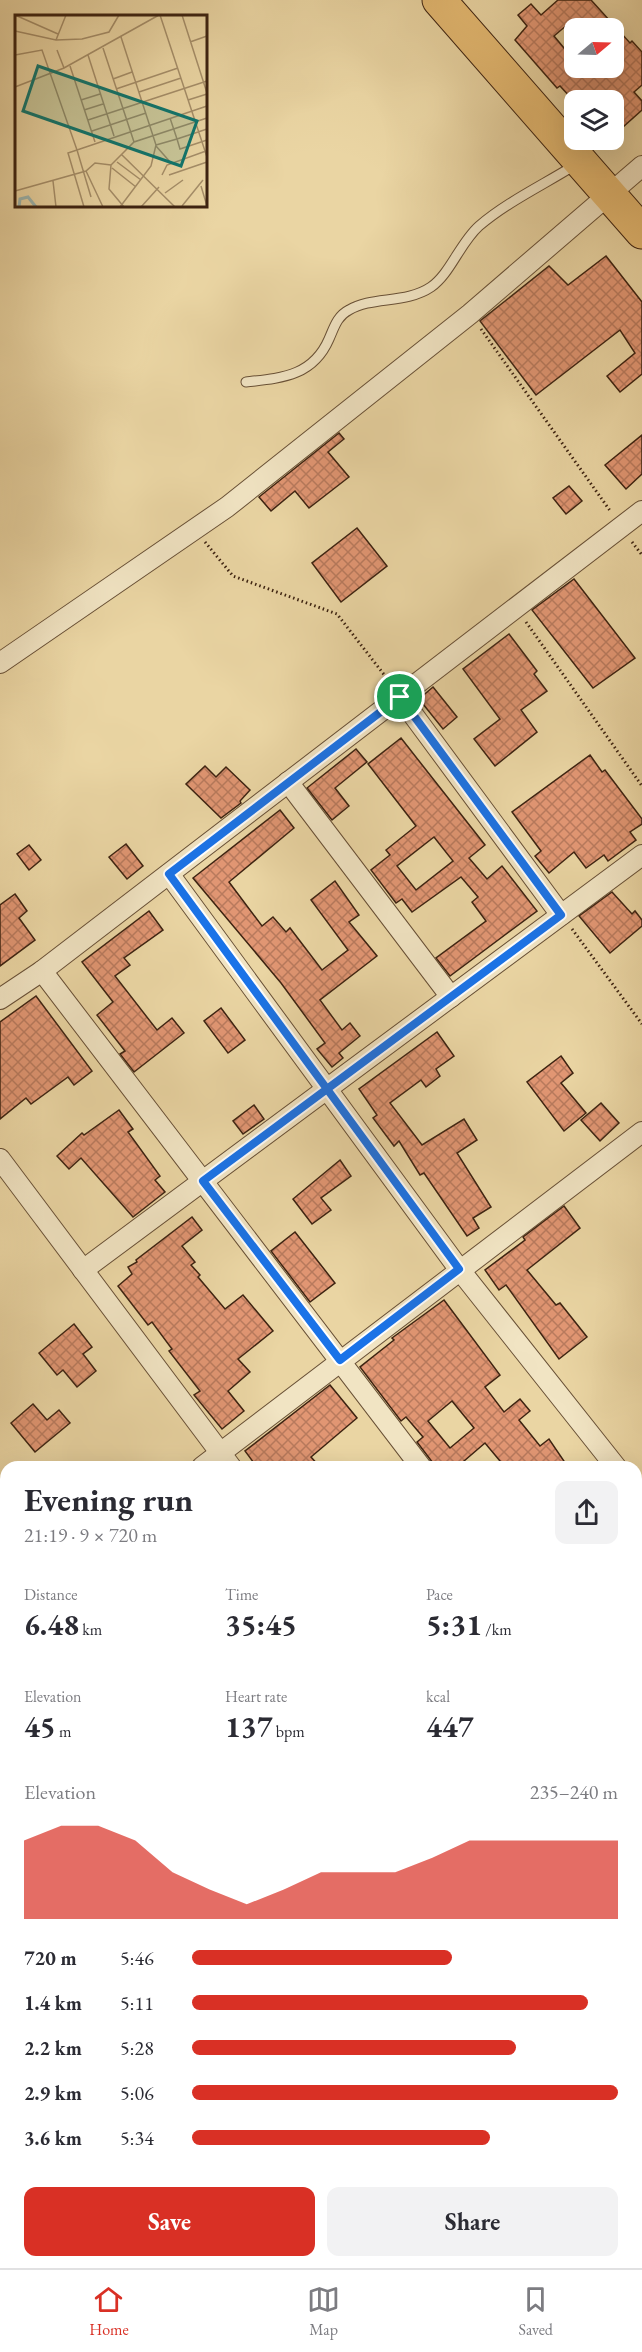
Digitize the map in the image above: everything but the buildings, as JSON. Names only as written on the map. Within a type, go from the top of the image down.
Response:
[{"type":"highway","points":[[440,0],[642,232]]},
{"type":"street","points":[[0,663],[228,507],[470,314],[642,166]]},
{"type":"street","points":[[0,999],[42,971],[642,511]]},
{"type":"street","points":[[400,697],[561,915]]},
{"type":"street","points":[[288,782],[451,997]]},
{"type":"street","points":[[83,1270],[642,855]]},
{"type":"street","points":[[169,874],[459,1269],[611,1461]]},
{"type":"street","points":[[42,971],[416,1461]]},
{"type":"street","points":[[0,1159],[225,1460],[340,1360],[642,1132]]},
{"type":"lane","points":[[246,382],[287,377],[306,370],[323,353],[337,320],[348,310],[417,295],[433,286],[464,242],[479,226],[581,161]]},
{"type":"path","points":[[470,314],[621,527]]},
{"type":"path","points":[[195,529],[233,576],[337,614],[367,650],[400,697]]},
{"type":"path","points":[[516,609],[642,786]]},
{"type":"path","points":[[561,915],[642,1024]]},
{"type":"route","points":[[400,697],[169,874],[327,1089],[203,1181],[340,1360],[459,1269],[327,1089],[561,915],[400,697]]}]
